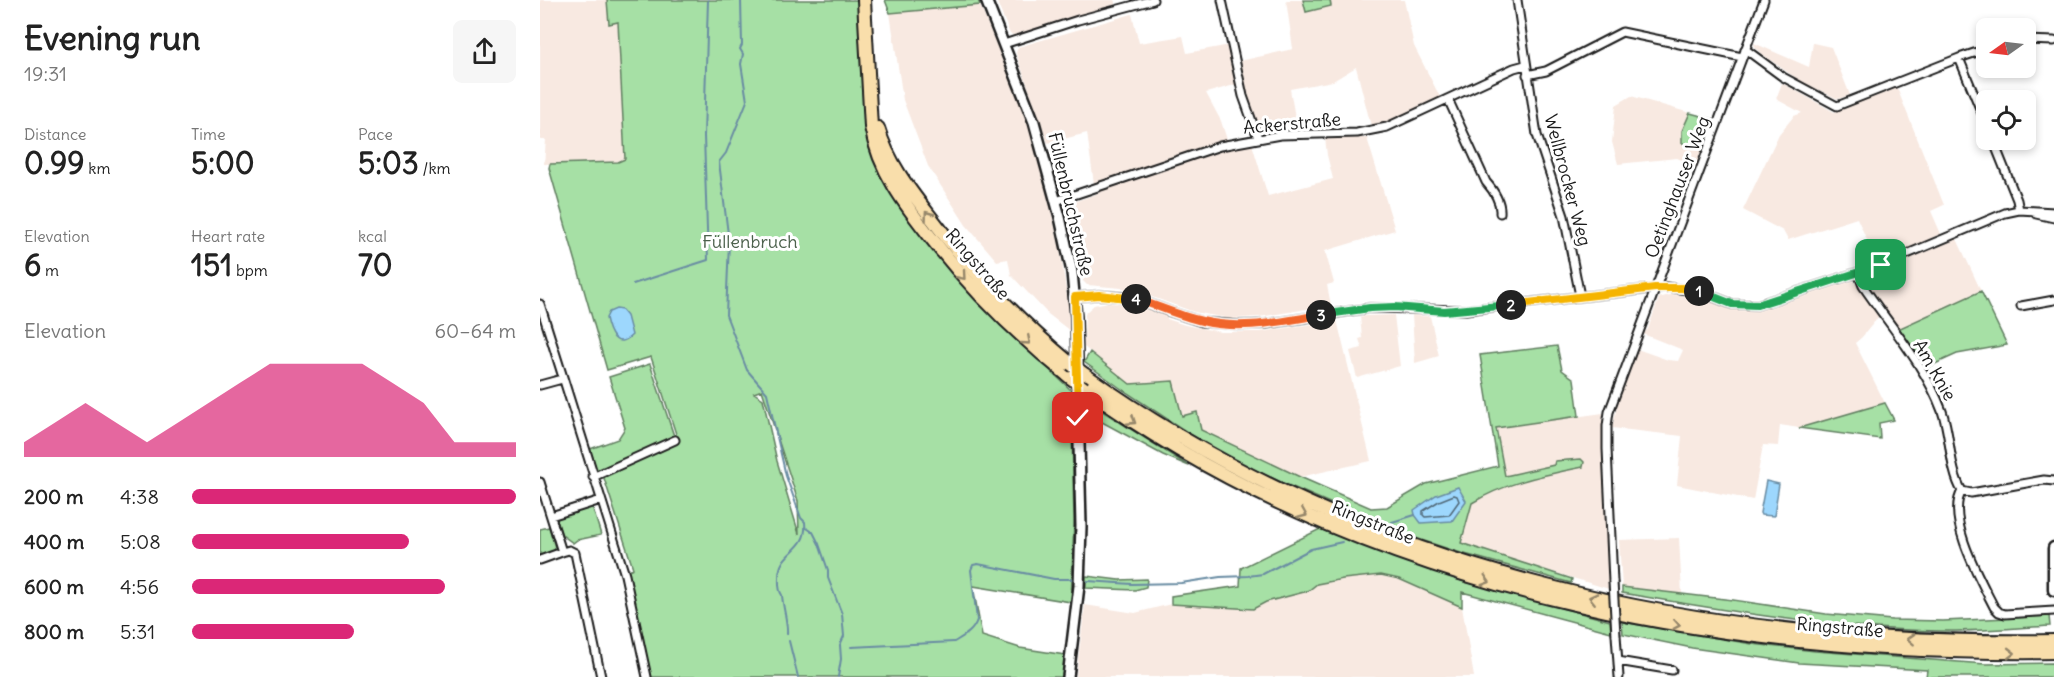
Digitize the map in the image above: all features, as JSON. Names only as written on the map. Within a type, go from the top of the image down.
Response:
[{"type":"highway","name":"Ringstraße","points":[[864,0],[874,143],[883,169],[900,196],[944,255],[1016,332],[1084,388],[1135,424],[1178,450],[1296,511],[1419,560],[1514,590],[1639,618],[1773,639],[1903,650],[2054,652]]},
{"type":"highway","name":"Ringstraße","points":[[870,89],[882,142],[897,171],[951,244],[994,293],[1046,344],[1119,400],[1194,447],[1292,496],[1415,547],[1522,580],[1604,600],[1682,615],[1813,633],[1930,640],[2054,641]]},
{"type":"main road","points":[[2054,548],[2054,590]]},
{"type":"street","name":"Füllenbruchstraße","points":[[986,0],[1035,122],[1067,245],[1075,297],[1081,526],[1079,586],[1068,677]]},
{"type":"street","points":[[1004,44],[1078,20],[1153,0]]},
{"type":"street","points":[[1222,0],[1243,96],[1258,138]]},
{"type":"street","name":"Wellbrocker Weg","points":[[1517,0],[1537,135],[1564,216],[1580,296]]},
{"type":"street","name":"Oetinghauser Weg","points":[[1619,677],[1606,426],[1614,394],[1764,0]]},
{"type":"street","points":[[1527,75],[1546,71],[1622,32],[1742,57]]},
{"type":"street","points":[[2036,40],[2054,41]]},
{"type":"street","points":[[1745,49],[1783,77],[1837,106],[1976,52]]},
{"type":"street","points":[[1959,58],[1976,99]]},
{"type":"street","name":"Ackerstraße","points":[[1056,201],[1197,153],[1258,138],[1372,131],[1388,127],[1514,68],[1525,65]]},
{"type":"street","points":[[1448,99],[1486,182],[1501,205],[1500,213]]},
{"type":"street","points":[[1997,150],[2019,210]]},
{"type":"street","points":[[1075,297],[1099,295],[1126,297],[1202,322],[1252,325],[1370,308],[1466,310],[1655,288],[1682,288],[1701,292],[1732,304],[1757,305],[1858,273],[2005,213],[2019,210],[2054,212]]},
{"type":"street","points":[[2019,210],[2054,218]]},
{"type":"street","name":"Am Knie","points":[[1858,273],[1863,286],[1924,374],[1936,397],[1946,425],[1962,491],[1958,497],[1956,510],[1958,528],[1994,607],[2005,614],[2054,611]]},
{"type":"street","points":[[2021,306],[2054,300]]},
{"type":"street","points":[[540,304],[625,575],[647,677]]},
{"type":"street","points":[[540,385],[562,379]]},
{"type":"street","points":[[593,477],[675,440]]},
{"type":"street","points":[[1962,491],[1971,494],[2044,480],[2054,481]]},
{"type":"street","points":[[540,482],[562,552]]},
{"type":"street","points":[[551,516],[600,500]]},
{"type":"street","points":[[540,560],[570,549],[575,553],[601,677]]},
{"type":"street","points":[[1618,661],[1672,670]]},
{"type":"shaded area","points":[[540,0],[607,0],[609,23],[618,22],[625,159],[618,162],[544,164],[546,140],[540,140]]},
{"type":"shaded area","points":[[996,0],[1114,0],[1116,4],[1015,35],[1010,34]]},
{"type":"shaded area","points":[[1286,0],[1404,0],[1414,46],[1440,97],[1387,122],[1371,126],[1356,67],[1333,81],[1290,89],[1297,129],[1264,131],[1258,126],[1250,105],[1240,61],[1293,49]]},
{"type":"shaded area","points":[[980,5],[1022,106],[1039,159],[1060,249],[1070,331],[1048,314],[1011,275],[1008,259],[997,261],[966,225],[928,166],[903,100],[890,13]]},
{"type":"shaded area","points":[[1132,14],[1139,43],[1183,36],[1187,53],[1230,45],[1238,84],[1206,93],[1221,121],[1230,149],[1252,144],[1268,196],[1333,179],[1325,138],[1367,138],[1395,230],[1325,251],[1334,283],[1327,285],[1331,305],[1259,317],[1231,319],[1194,312],[1122,288],[1087,285],[1083,281],[1066,213],[1071,203],[1099,193],[1094,184],[1087,133],[1048,143],[1016,53],[1018,47]]},
{"type":"shaded area","points":[[1754,43],[1809,67],[1813,43],[1831,47],[1850,95],[1838,99],[1800,81],[1755,48]]},
{"type":"shaded area","points":[[1782,83],[1834,112],[1897,88],[1944,205],[1931,211],[1941,234],[1877,262],[1857,218],[1788,240],[1783,231],[1743,210],[1779,134],[1794,116],[1802,113],[1776,99]]},
{"type":"shaded area","points":[[1631,96],[1690,113],[1682,131],[1682,143],[1703,149],[1696,166],[1677,158],[1618,164],[1612,142],[1616,105]]},
{"type":"shaded area","points":[[1957,239],[1981,291],[1898,329],[1871,290],[1868,282],[1872,274]]},
{"type":"shaded area","points":[[1853,280],[1880,315],[1855,343],[1885,403],[1799,428],[1780,425],[1778,446],[1763,445],[1753,500],[1677,485],[1682,436],[1612,428],[1622,385],[1637,349],[1668,360],[1678,361],[1683,350],[1643,334],[1648,329],[1659,298],[1673,294],[1701,298],[1726,307],[1760,309]]},
{"type":"shaded area","points":[[1108,302],[1148,308],[1167,316],[1167,319],[1185,325],[1221,332],[1260,332],[1337,320],[1371,461],[1300,477],[1201,430],[1182,416],[1173,381],[1130,384],[1084,347],[1085,313],[1094,305]]},
{"type":"shaded area","points":[[1394,315],[1400,366],[1357,378],[1350,351],[1362,348],[1359,339],[1362,338],[1360,316]]},
{"type":"shaded area","points":[[1412,315],[1430,316],[1439,356],[1415,363]]},
{"type":"shaded area","points":[[1603,413],[1609,589],[1461,544],[1472,503],[1488,493],[1507,486],[1495,428]]},
{"type":"shaded area","points":[[1679,538],[1682,594],[1622,587],[1619,540]]},
{"type":"shaded area","points":[[1381,575],[1399,579],[1462,607],[1474,677],[1076,677],[1085,605],[1135,613],[1171,604],[1253,609],[1266,602],[1308,591],[1317,584]]},
{"type":"green space","name":"Füllenbruch","points":[[607,0],[859,0],[866,110],[914,226],[977,302],[1071,390],[1074,520],[1071,602],[973,586],[982,636],[1020,648],[1065,655],[1062,677],[649,677],[626,571],[633,568],[603,475],[597,472],[590,449],[618,439],[625,428],[609,377],[650,364],[674,436],[676,434],[651,357],[607,370],[549,168],[550,164],[618,162],[625,159],[618,22],[609,24]],"holes":[[[762,390],[798,501],[799,534],[777,461],[763,399],[754,393]]]},
{"type":"green space","points":[[885,0],[978,0],[980,5],[890,13]]},
{"type":"green space","points":[[1303,0],[1330,0],[1331,6],[1306,12]]},
{"type":"green space","points":[[1690,113],[1713,119],[1703,149],[1682,143],[1682,131]]},
{"type":"green space","points":[[1981,291],[2007,345],[1957,354],[1926,368],[1898,329]]},
{"type":"green space","points":[[1557,346],[1562,370],[1574,379],[1579,416],[1496,428],[1505,476],[1554,465],[1555,461],[1581,459],[1584,462],[1583,467],[1512,484],[1472,503],[1461,543],[1572,579],[1571,583],[1461,553],[1397,532],[1281,482],[1242,464],[1190,434],[1084,362],[1090,352],[1130,384],[1173,381],[1182,416],[1197,412],[1201,430],[1371,508],[1387,507],[1426,484],[1498,466],[1480,355]]},
{"type":"green space","points":[[1085,400],[1189,466],[1086,415]]},
{"type":"green space","points":[[1885,403],[1894,420],[1879,423],[1880,439],[1799,428]]},
{"type":"green space","points":[[592,506],[601,535],[573,543],[562,535],[556,518]]},
{"type":"green space","points":[[549,527],[556,551],[540,556],[540,529]]},
{"type":"green space","points":[[1320,529],[1462,581],[1610,621],[1611,632],[1462,592],[1462,607],[1399,579],[1381,575],[1317,584],[1308,591],[1266,602],[1253,609],[1171,604],[1171,596],[1240,586],[1241,568]]},
{"type":"green space","points":[[1086,576],[1119,580],[1147,579],[1146,587],[1135,590],[1086,588]]},
{"type":"green space","points":[[1622,587],[1826,614],[1892,620],[1943,621],[2049,616],[2050,626],[1954,631],[1860,627],[1780,618],[1661,600],[1622,593]]},
{"type":"green space","points":[[1622,622],[1752,644],[1815,651],[1985,664],[2054,663],[2054,677],[1926,677],[1927,670],[1799,663],[1692,648],[1623,634]]},
{"type":"water","points":[[616,309],[622,310],[627,316],[632,335],[622,341],[611,334],[606,318],[609,312]]},
{"type":"water","points":[[1766,481],[1779,484],[1774,516],[1760,513]]},
{"type":"water","points":[[1458,487],[1466,501],[1452,521],[1421,523],[1414,510],[1436,495]]},
{"type":"waterway","points":[[633,284],[708,260],[704,136],[708,0]]},
{"type":"waterway","points":[[741,0],[742,45],[740,49],[743,54],[741,64],[747,101],[726,153],[719,162],[729,242],[726,315],[747,370],[767,393],[786,476],[801,518],[805,522],[802,540],[783,561],[780,568],[779,587],[787,634]]},
{"type":"waterway","points":[[1392,522],[1415,515]]},
{"type":"waterway","points":[[805,527],[813,532],[819,544],[828,570],[828,578],[842,614],[844,636],[840,645],[841,659],[838,677]]},
{"type":"waterway","points":[[1088,581],[1132,584],[1181,583],[1263,574],[1311,549],[1342,542]]},
{"type":"waterway","points":[[851,647],[954,642],[965,636],[977,620],[971,570],[973,565],[978,564],[1054,579],[1073,579]]},
{"type":"waterway","points":[[789,641],[798,677]]},
{"type":"route","points":[[1078,418],[1075,297],[1099,295],[1134,298],[1202,322],[1239,325],[1266,324],[1354,309],[1395,307],[1444,311],[1466,310],[1666,287],[1701,292],[1732,304],[1751,306],[1881,265]]}]
